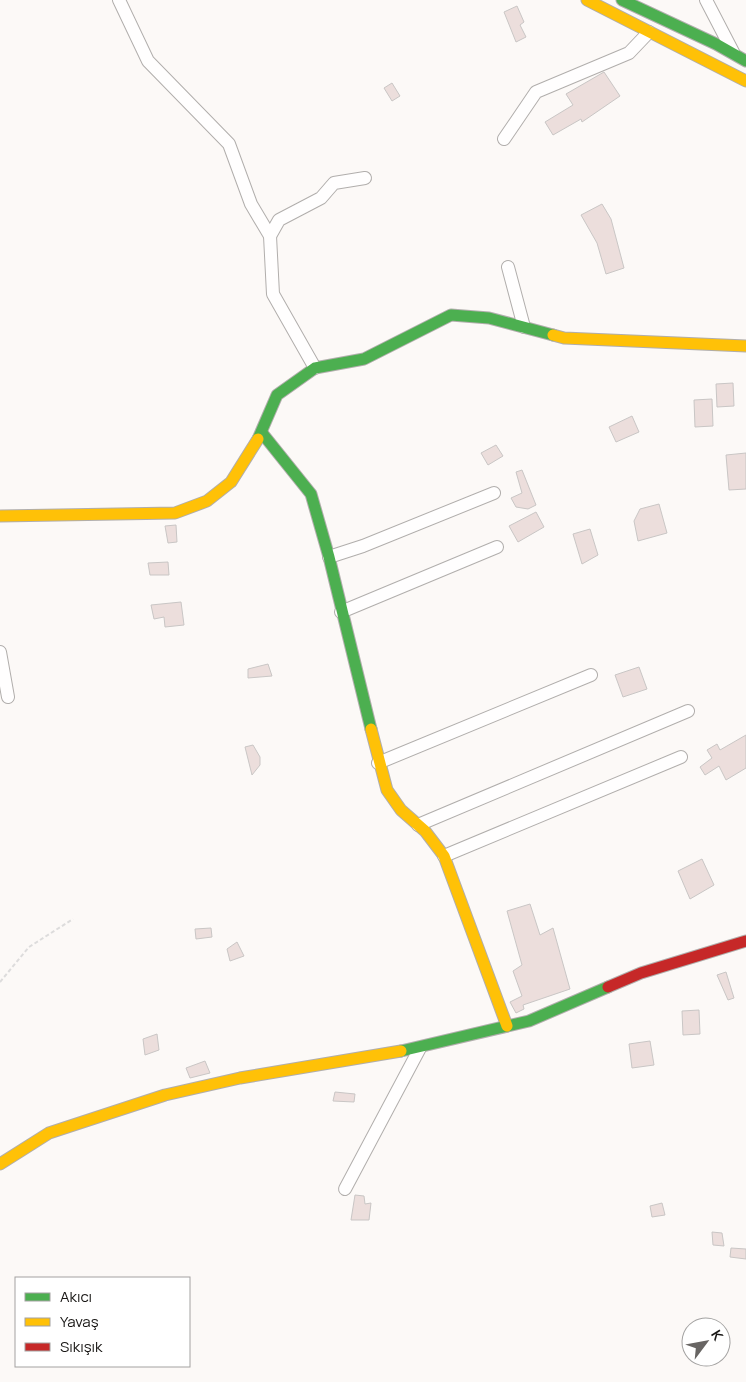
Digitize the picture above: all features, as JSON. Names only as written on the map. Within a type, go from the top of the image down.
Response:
[{"type":"street","points":[[119,0],[148,62],[229,144],[251,204],[270,236],[273,294],[315,368]]},
{"type":"street","points":[[587,0],[681,48],[706,58],[746,81]]},
{"type":"street","points":[[622,0],[646,14],[733,52],[746,61]]},
{"type":"street","points":[[706,0],[733,52]]},
{"type":"street","points":[[504,139],[536,92],[629,53],[649,32]]},
{"type":"street","points":[[270,236],[279,220],[321,198],[334,183],[365,178]]},
{"type":"street","points":[[508,267],[524,327]]},
{"type":"street","points":[[0,516],[175,513],[207,501],[231,482],[262,433],[277,395],[315,368],[364,358],[451,315],[489,318],[564,338],[746,346]]},
{"type":"street","points":[[262,433],[310,494],[330,557],[341,612],[378,763],[387,790],[401,810],[418,825],[444,856],[507,1026]]},
{"type":"street","points":[[330,557],[494,493]]},
{"type":"street","points":[[341,612],[497,547]]},
{"type":"street","points":[[0,652],[8,697]]},
{"type":"street","points":[[378,763],[592,675]]},
{"type":"street","points":[[418,825],[688,711]]},
{"type":"street","points":[[444,856],[681,757]]},
{"type":"street","points":[[0,1164],[49,1133],[166,1095],[240,1078],[420,1048],[529,1021],[641,973],[746,941]]},
{"type":"street","points":[[345,1190],[420,1048]]},
{"type":"path","points":[[0,982],[29,946],[73,919]]},
{"type":"building","points":[[517,6],[524,22],[520,25],[526,37],[516,42],[504,12]]},
{"type":"building","points":[[604,72],[620,96],[582,122],[581,119],[553,135],[545,122],[573,105],[566,94]]},
{"type":"building","points":[[392,83],[400,96],[392,101],[384,88]]},
{"type":"building","points":[[602,204],[611,219],[624,268],[606,274],[597,243],[581,215]]},
{"type":"building","points":[[733,383],[734,406],[717,407],[716,384]]},
{"type":"building","points":[[712,399],[713,426],[695,427],[694,400]]},
{"type":"building","points":[[632,416],[639,432],[616,442],[609,427]]},
{"type":"building","points":[[496,445],[503,456],[488,465],[481,453]]},
{"type":"building","points":[[746,453],[746,489],[729,490],[726,455]]},
{"type":"building","points":[[522,470],[536,505],[528,509],[516,507],[511,498],[522,493],[516,472]]},
{"type":"building","points":[[659,504],[667,533],[638,541],[634,521],[640,509]]},
{"type":"building","points":[[536,512],[544,527],[518,542],[509,526]]},
{"type":"building","points":[[176,525],[177,542],[168,543],[165,526]]},
{"type":"building","points":[[590,529],[598,555],[582,564],[573,534]]},
{"type":"building","points":[[168,562],[169,575],[150,575],[148,563]]},
{"type":"building","points":[[181,602],[184,625],[165,627],[164,617],[154,619],[151,605]]},
{"type":"building","points":[[268,664],[272,676],[248,678],[248,669]]},
{"type":"building","points":[[639,667],[647,689],[623,697],[615,675]]},
{"type":"building","points":[[746,735],[746,768],[726,780],[719,766],[705,775],[700,767],[712,758],[707,750],[717,744],[720,750]]},
{"type":"building","points":[[253,745],[260,757],[260,765],[252,775],[245,747]]},
{"type":"building","points":[[702,859],[714,885],[690,899],[678,871]]},
{"type":"building","points":[[530,904],[540,935],[553,928],[570,989],[523,1005],[524,1009],[516,1013],[510,1002],[522,996],[513,971],[522,965],[507,911]]},
{"type":"building","points":[[211,928],[212,937],[196,939],[195,929]]},
{"type":"building","points":[[237,942],[244,956],[230,961],[227,949]]},
{"type":"building","points":[[726,972],[734,998],[728,1000],[717,975]]},
{"type":"building","points":[[699,1010],[700,1034],[683,1035],[682,1011]]},
{"type":"building","points":[[157,1034],[159,1050],[145,1055],[143,1039]]},
{"type":"building","points":[[650,1041],[654,1065],[632,1068],[629,1044]]},
{"type":"building","points":[[205,1061],[210,1073],[190,1078],[186,1068]]},
{"type":"building","points":[[335,1092],[355,1094],[354,1102],[333,1101]]},
{"type":"building","points":[[355,1195],[364,1196],[365,1204],[371,1203],[369,1220],[351,1220]]},
{"type":"building","points":[[662,1203],[665,1215],[652,1217],[650,1206]]},
{"type":"building","points":[[712,1232],[722,1233],[724,1246],[713,1245]]},
{"type":"building","points":[[731,1248],[746,1249],[746,1259],[730,1257]]},
{"type":"traffic: fast","points":[[622,0],[716,44],[746,61]]},
{"type":"traffic: fast","points":[[258,439],[277,395],[315,368],[364,359],[451,315],[489,318],[553,335]]},
{"type":"traffic: fast","points":[[262,433],[311,494],[329,557],[371,729]]},
{"type":"traffic: fast","points":[[401,1051],[529,1021],[608,987]]},
{"type":"traffic: slow","points":[[587,0],[746,81]]},
{"type":"traffic: slow","points":[[553,335],[564,338],[746,346]]},
{"type":"traffic: slow","points":[[0,516],[175,513],[207,501],[231,482],[258,439]]},
{"type":"traffic: slow","points":[[371,729],[387,790],[401,810],[425,831],[444,856],[507,1026]]},
{"type":"traffic: slow","points":[[0,1164],[49,1133],[165,1095],[240,1078],[401,1051]]},
{"type":"traffic: jam","points":[[608,987],[641,973],[746,941]]}]
